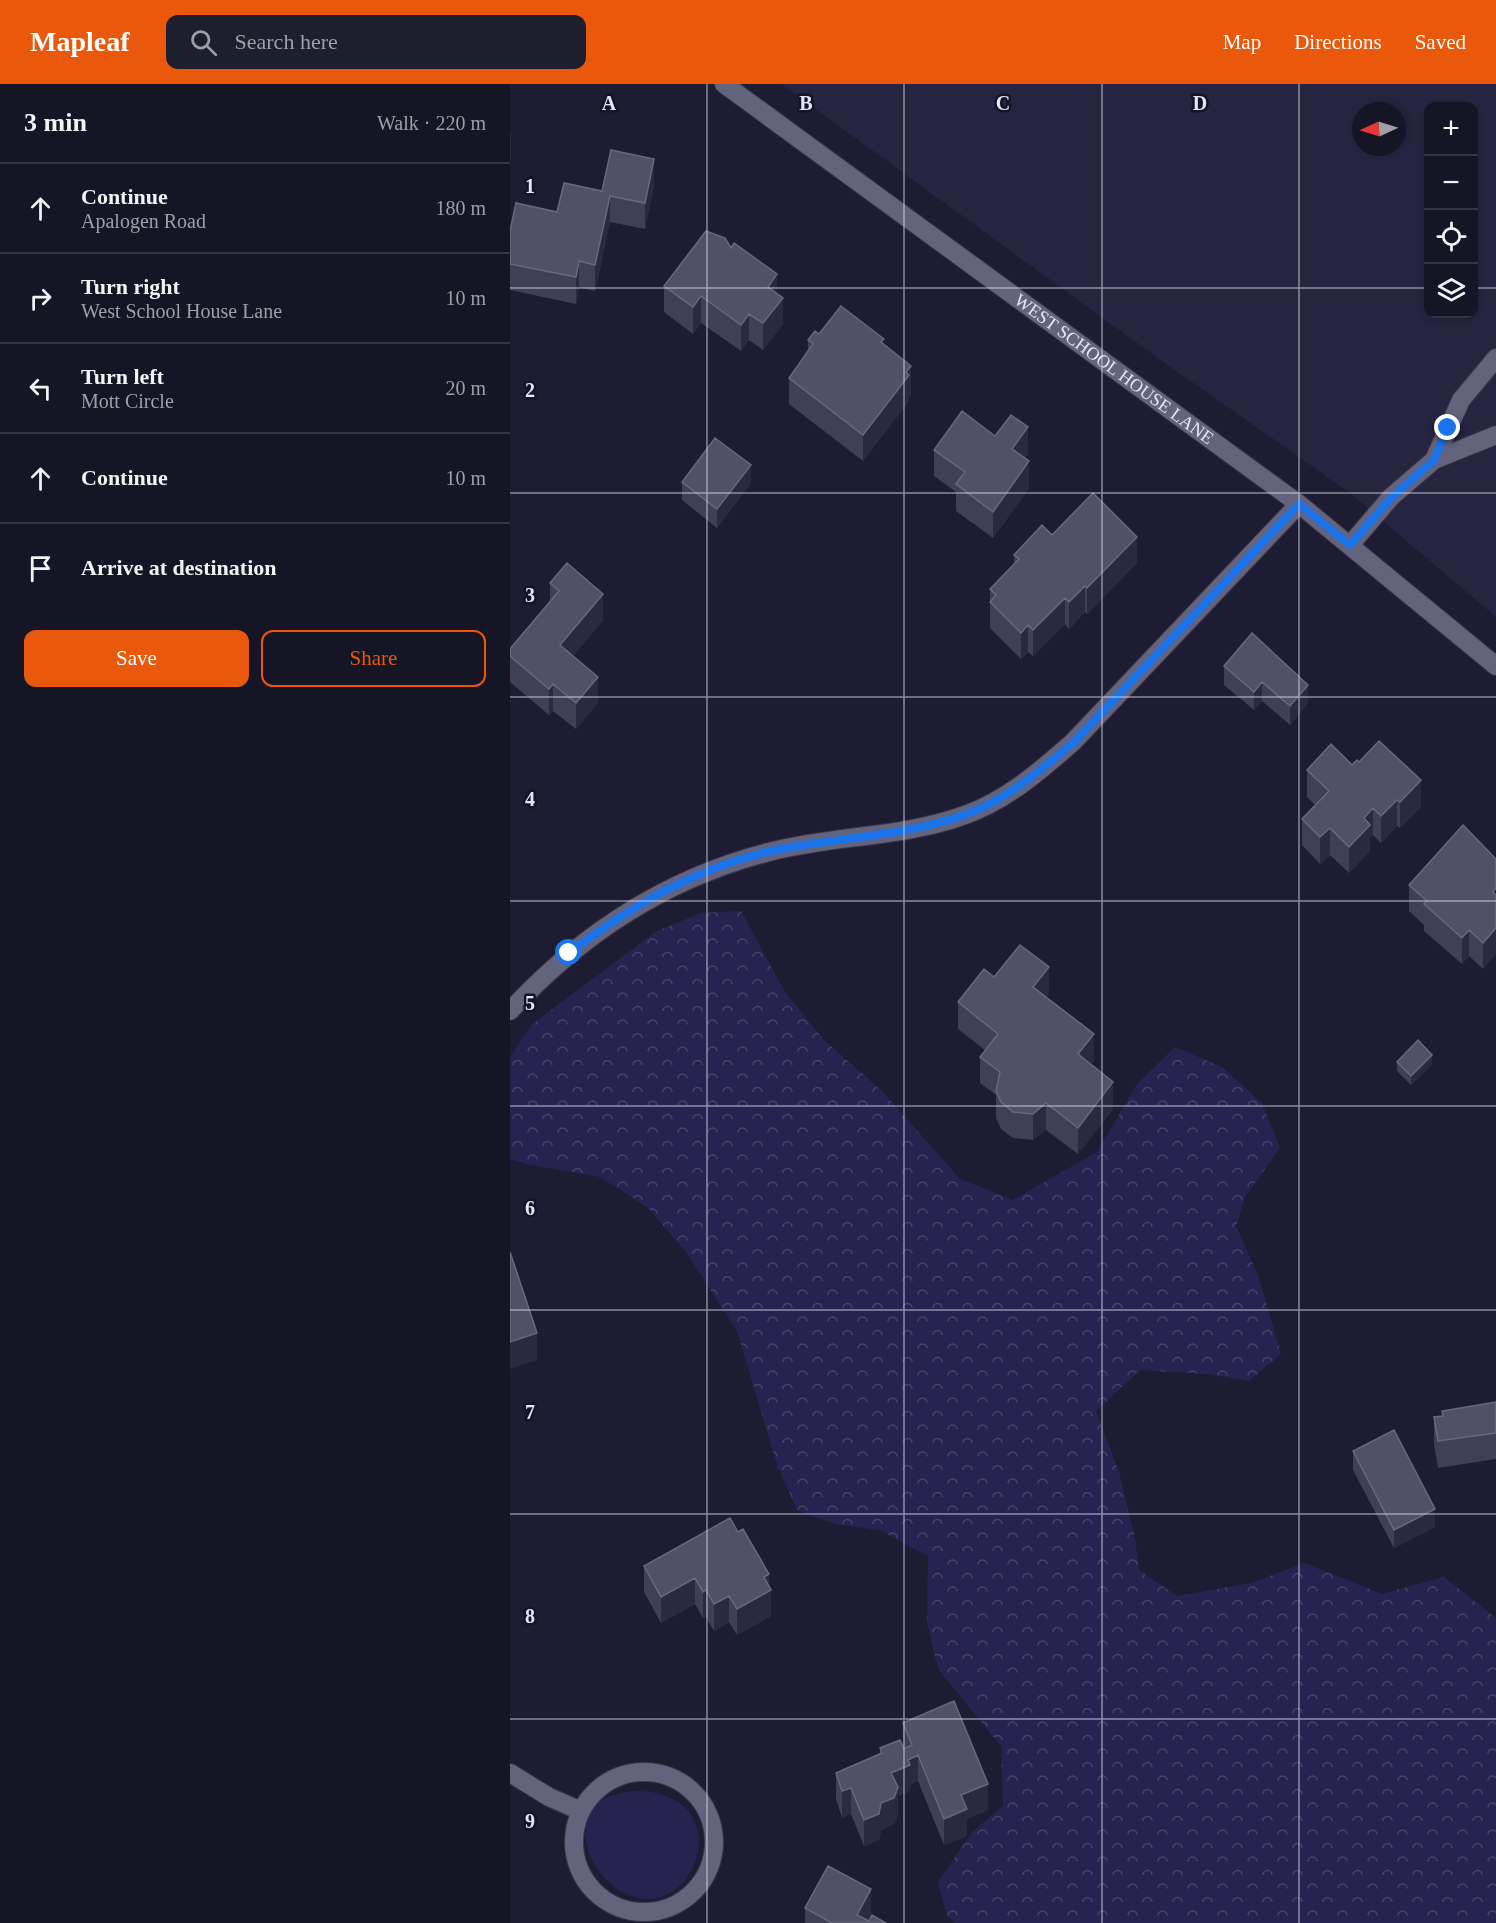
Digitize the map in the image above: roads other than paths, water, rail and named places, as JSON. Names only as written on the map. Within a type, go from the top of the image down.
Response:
[{"type":"street","name":"WEST SCHOOL HOUSE LANE","points":[[724,84],[748,91],[1299,504],[1496,666]]},
{"type":"street","points":[[1434,460],[1461,400],[1496,358]]},
{"type":"street","points":[[1350,545],[1398,491],[1434,460],[1496,435]]},
{"type":"street","points":[[510,1011],[569,953],[605,926],[680,882],[770,851],[937,824],[1002,798],[1035,776],[1074,742],[1299,504]]},
{"type":"street","points":[[635,1772],[658,1773],[680,1781],[697,1796],[710,1815],[715,1838],[712,1861],[702,1882],[686,1899],[665,1909],[642,1912],[619,1908],[600,1896],[584,1879],[576,1857],[574,1834],[581,1811],[594,1792],[613,1779],[635,1772]]},
{"type":"street","points":[[510,1773],[549,1797],[581,1811]]}]
